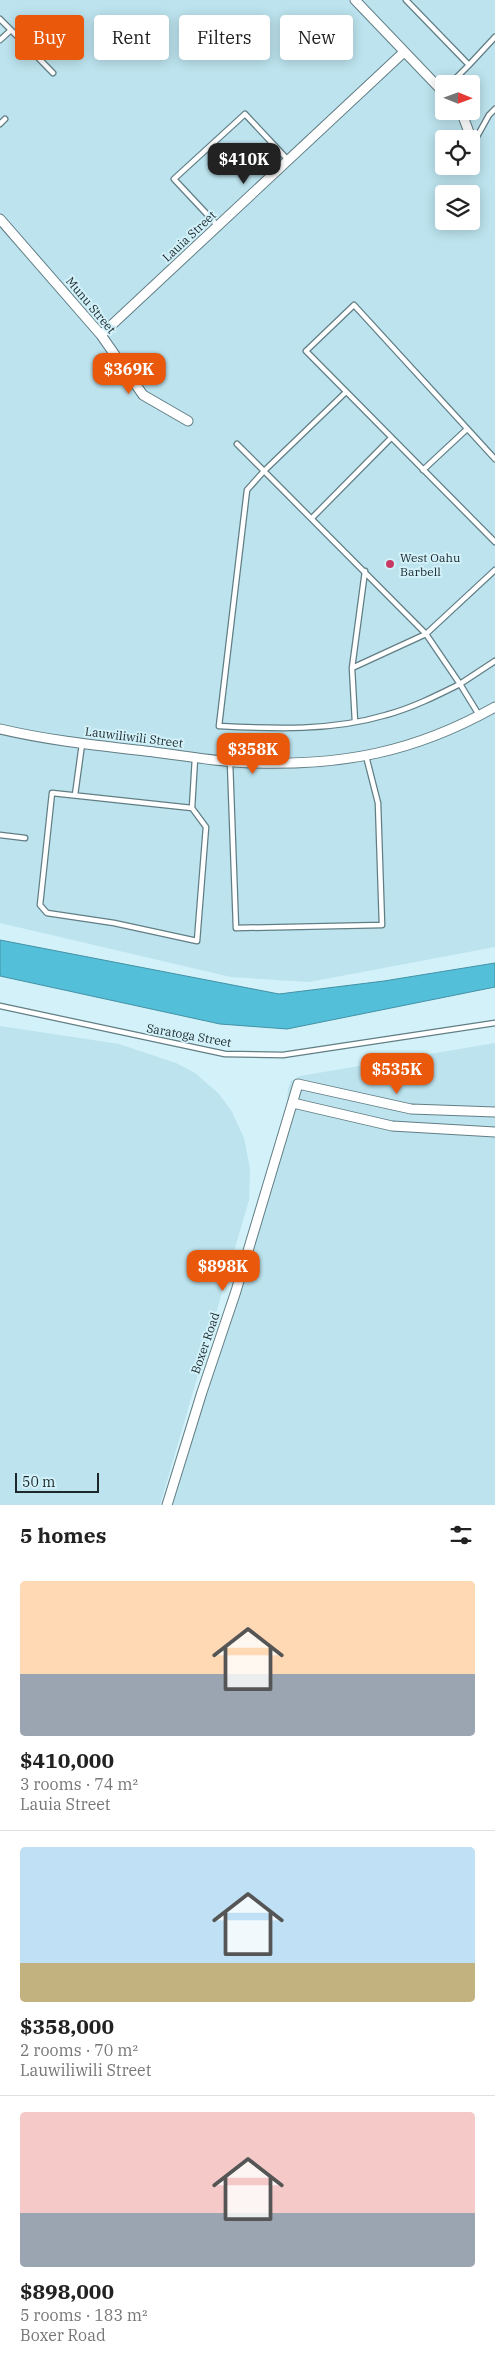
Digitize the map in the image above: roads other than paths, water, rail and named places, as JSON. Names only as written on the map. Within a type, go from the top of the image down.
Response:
[{"type":"street","points":[[354,0],[435,84]]},
{"type":"street","name":"Lauia Street","points":[[101,335],[404,52]]},
{"type":"street","name":"Munu Street","points":[[0,218],[101,335],[143,394],[188,421]]},
{"type":"street","name":"Lauwiliwili Street","points":[[0,729],[82,744],[230,761],[306,763],[341,761],[411,745],[445,732],[495,707]]},
{"type":"street","name":"Boxer Road","points":[[167,1505],[236,1291],[298,1084],[411,1110],[495,1112]]},
{"type":"street","points":[[293,1102],[392,1126],[495,1132]]},
{"type":"lane","points":[[406,0],[469,64]]},
{"type":"lane","points":[[0,19],[53,73]]},
{"type":"lane","points":[[0,40],[11,30]]},
{"type":"lane","points":[[459,75],[495,37]]},
{"type":"lane","points":[[480,131],[489,115],[495,109]]},
{"type":"lane","points":[[218,226],[174,179],[245,114],[288,160]]},
{"type":"lane","points":[[0,124],[5,119]]},
{"type":"lane","points":[[495,460],[354,306],[306,351],[495,542]]},
{"type":"lane","points":[[346,392],[264,471],[247,490],[219,726],[281,729],[335,726],[385,716],[418,705],[460,684],[495,661]]},
{"type":"lane","points":[[423,470],[467,429]]},
{"type":"lane","points":[[312,518],[391,438]]},
{"type":"lane","points":[[237,444],[426,634],[480,716]]},
{"type":"lane","points":[[352,668],[426,634],[495,570]]},
{"type":"lane","points":[[356,722],[352,668],[365,571]]},
{"type":"lane","points":[[75,794],[82,744]]},
{"type":"lane","points":[[230,761],[236,928],[382,925],[378,804],[366,756]]},
{"type":"lane","points":[[192,808],[52,793],[40,905],[47,913],[114,923],[197,941],[206,827],[192,808],[195,757]]},
{"type":"lane","points":[[0,835],[25,838]]},
{"type":"lane","name":"Saratoga Street","points":[[0,1006],[225,1054],[283,1055],[495,1022]]},
{"type":"water","points":[[0,940],[279,994],[384,981],[495,963],[495,987],[287,1029],[220,1024],[0,976]]},
{"type":"place","name":"West Oahu Barbell","points":[[390,564]]}]
